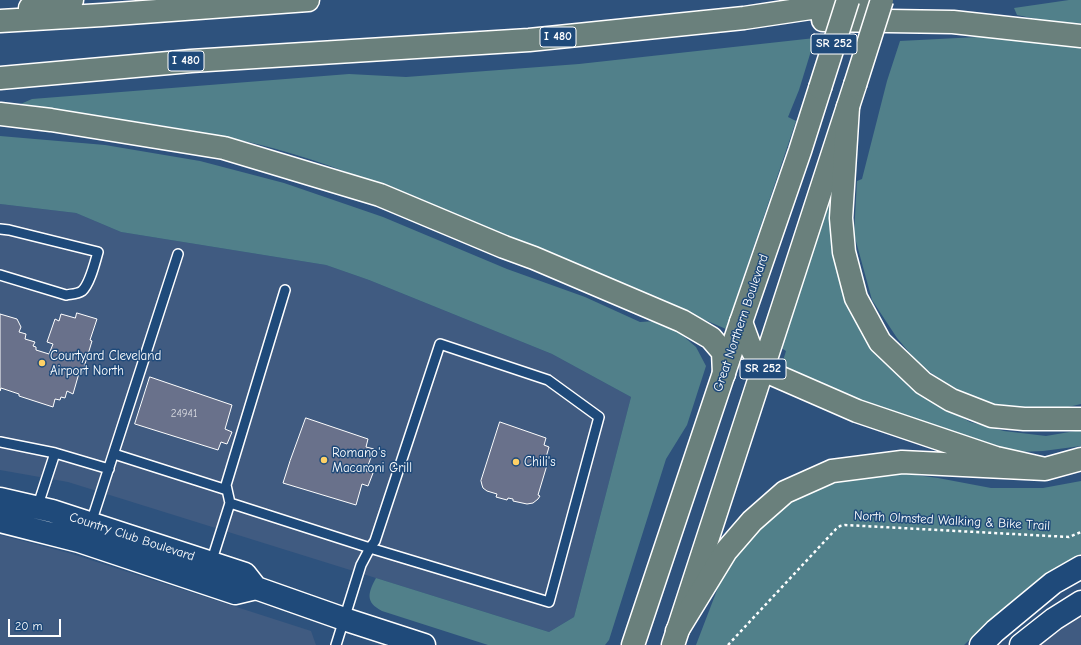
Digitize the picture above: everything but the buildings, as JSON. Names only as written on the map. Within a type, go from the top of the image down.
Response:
[{"type":"main road","points":[[0,14],[72,0]]},
{"type":"main road","points":[[0,21],[102,16],[308,0]]},
{"type":"main road","name":"Great Northern Boulevard","points":[[633,645],[800,151],[848,0]]},
{"type":"main road","name":"I 480","points":[[0,78],[191,60],[529,40],[744,18],[864,0]]},
{"type":"main road","name":"SR 252","points":[[675,638],[882,0]]},
{"type":"main road","points":[[744,18],[953,22],[1081,36]]},
{"type":"main road","points":[[848,107],[842,218],[844,252],[856,298],[880,342],[924,383],[951,400],[992,416],[1024,419],[1081,419]]},
{"type":"main road","points":[[0,114],[52,120],[224,148],[380,195],[682,320],[711,338],[723,352],[724,374]]},
{"type":"main road","points":[[741,322],[749,344],[762,370],[857,411],[996,458],[1045,469]]},
{"type":"main road","points":[[675,638],[726,551],[752,520],[785,492],[832,471],[902,462],[1045,469],[1081,458]]},
{"type":"street","name":"Country Club Boulevard","points":[[0,499],[79,541],[235,593],[256,588]]},
{"type":"street","name":"Country Club Boulevard","points":[[0,521],[34,518],[52,510],[244,574],[256,588],[424,645]]},
{"type":"street","points":[[981,645],[995,631],[1053,583],[1081,567]]},
{"type":"street","points":[[1021,645],[1054,619],[1081,602]]},
{"type":"lane","points":[[0,229],[98,252],[87,285],[81,292],[74,294],[66,295],[0,275]]},
{"type":"lane","points":[[92,523],[178,254]]},
{"type":"lane","points":[[211,563],[230,503],[226,485],[285,290]]},
{"type":"lane","points":[[230,503],[370,548],[549,602],[599,416],[548,380],[440,344],[375,541],[370,548],[361,565],[336,645]]},
{"type":"lane","points":[[0,442],[55,454],[109,469]]},
{"type":"lane","points":[[34,518],[55,454]]},
{"type":"lane","points":[[114,454],[227,490]]},
{"type":"path","name":"North Olmsted Walking & Bike Trail","points":[[728,645],[840,526],[845,525],[1069,537],[1081,532]]},
{"type":"shaded area","points":[[0,204],[76,213],[121,232],[326,265],[369,280],[552,354],[631,397],[574,617],[549,632],[68,482],[0,470]]},
{"type":"shaded area","points":[[0,535],[69,553],[311,631],[316,645],[0,645]]},
{"type":"shaded area","points":[[1081,608],[1081,645],[1032,645]]},
{"type":"green space","points":[[1069,0],[1081,0],[1081,29],[1017,15],[1014,8]]},
{"type":"green space","points":[[1016,35],[1081,47],[1081,404],[1060,409],[1021,409],[992,404],[961,394],[920,365],[897,338],[872,300],[854,234],[857,181],[862,179],[887,81],[900,41]]},
{"type":"green space","points":[[815,38],[799,90],[788,117],[796,121],[726,329],[495,231],[347,172],[294,154],[244,141],[179,128],[16,106],[32,99],[349,74],[406,77],[579,64]]},
{"type":"green space","points":[[0,136],[105,145],[200,161],[284,183],[383,217],[507,269],[585,297],[640,322],[657,321],[676,330],[696,347],[706,366],[687,425],[666,459],[609,640],[605,645],[488,645],[382,611],[371,601],[370,593],[376,578],[549,632],[574,617],[631,397],[552,354],[369,280],[326,265],[121,232],[76,213],[0,204]]},
{"type":"green space","points":[[836,180],[838,213],[834,260],[846,298],[861,333],[909,387],[970,422],[1004,431],[1046,436],[1081,430],[1081,446],[1043,451],[1018,452],[979,445],[803,380],[782,364],[786,351],[781,348]]},
{"type":"green space","points":[[893,472],[938,478],[991,488],[1043,488],[1081,481],[1081,555],[1049,573],[1007,606],[964,645],[696,645],[736,543],[799,489],[857,474]]},
{"type":"place","name":"Courtyard Cleveland Airport North","points":[[42,363]]},
{"type":"place","name":"Romano's Macaroni Grill","points":[[324,460]]},
{"type":"place","name":"Chili's","points":[[516,462]]}]
